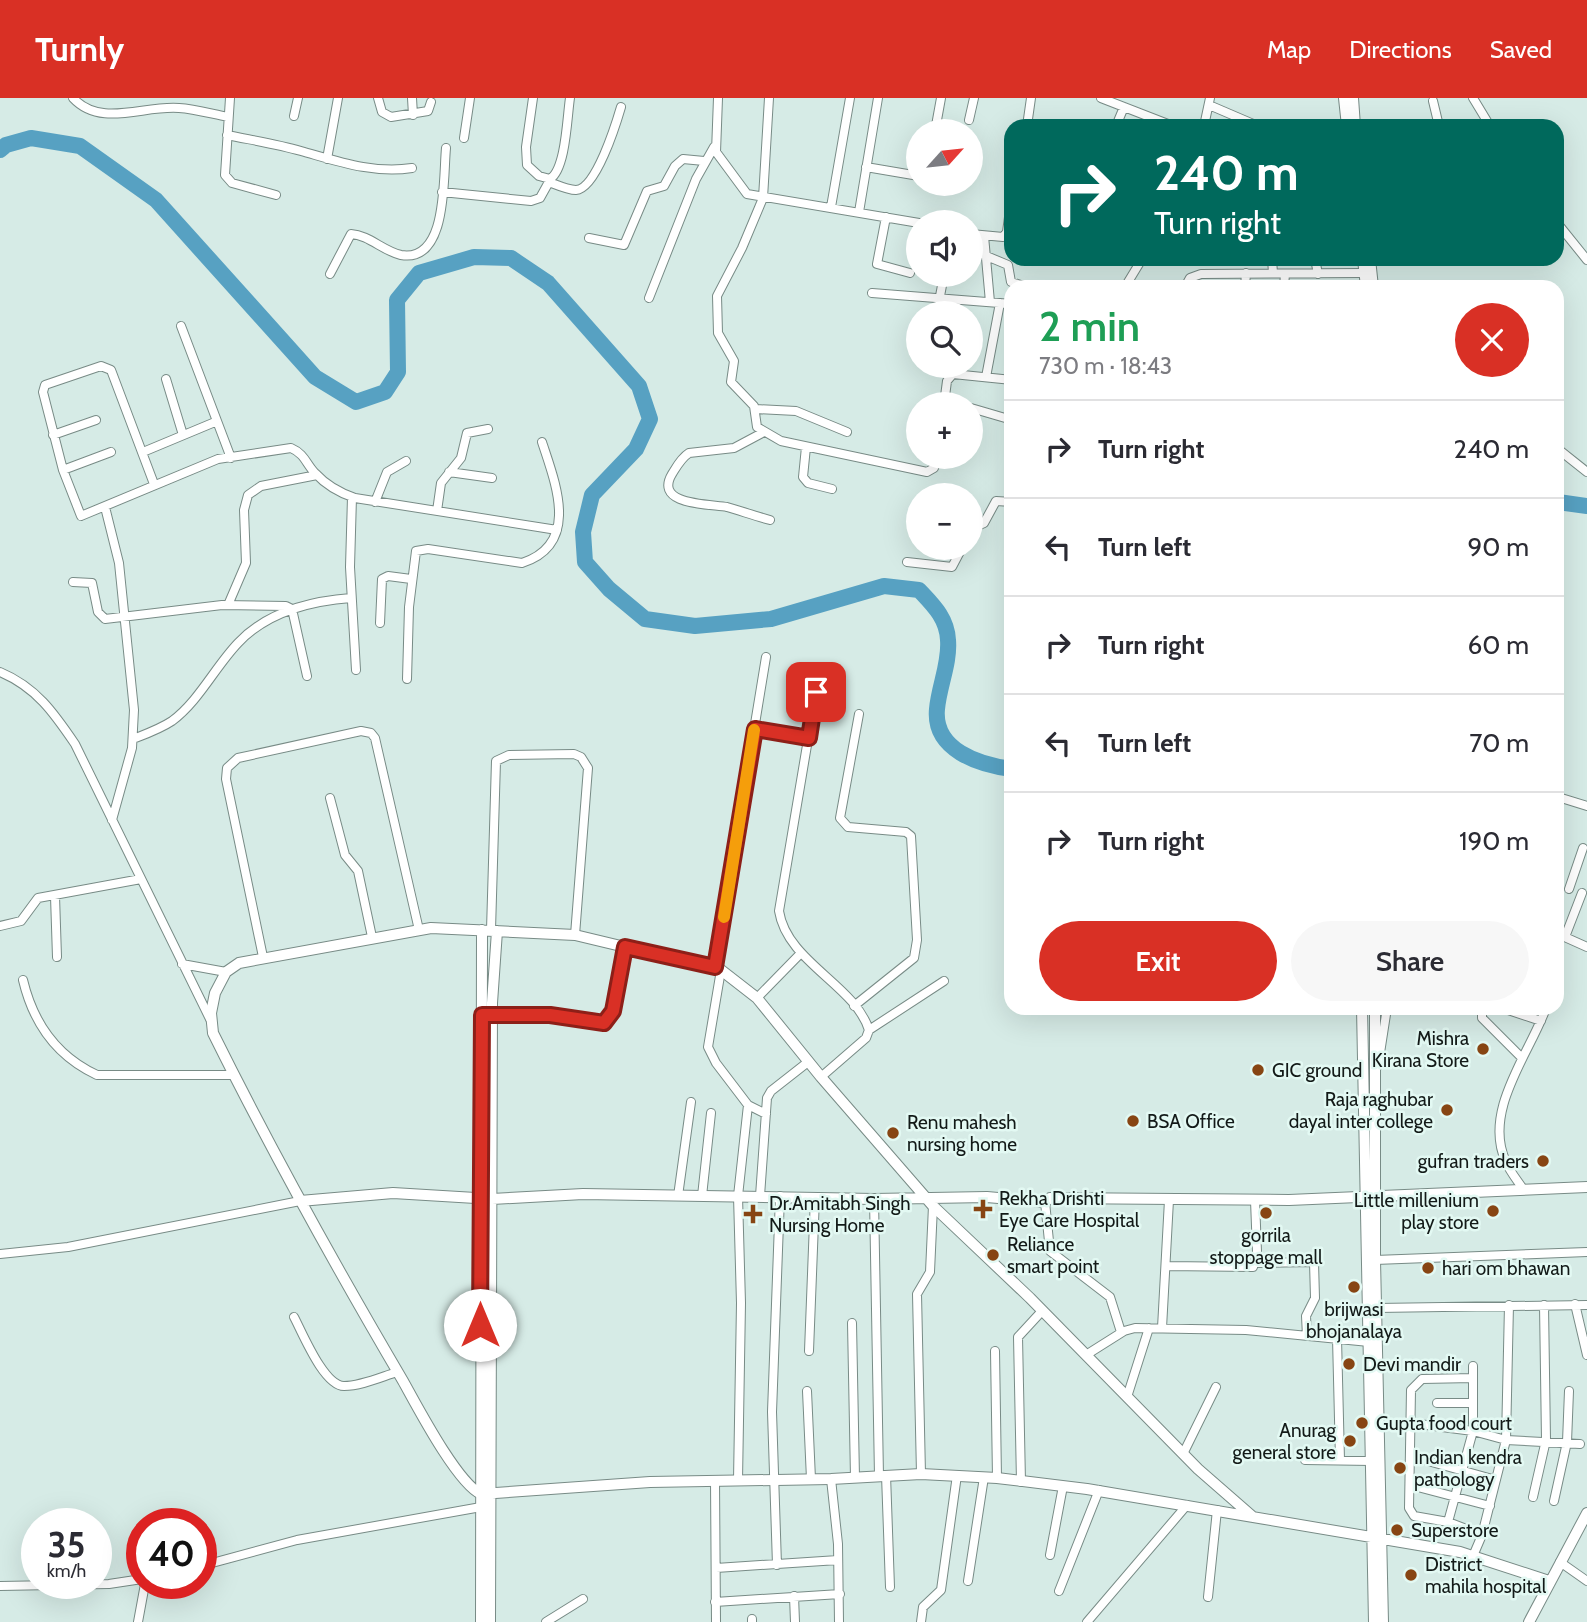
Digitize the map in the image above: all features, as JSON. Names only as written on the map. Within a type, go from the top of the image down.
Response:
[{"type":"street","points":[[73,98],[90,111],[103,114],[171,108],[228,117]]},
{"type":"street","points":[[230,98],[226,135],[227,178],[232,183],[276,195]]},
{"type":"street","points":[[294,116],[298,98]]},
{"type":"street","points":[[327,159],[338,98]]},
{"type":"street","points":[[378,98],[386,116],[413,116],[428,111],[431,102]]},
{"type":"street","points":[[412,98],[413,116]]},
{"type":"street","points":[[464,138],[470,98]]},
{"type":"street","points":[[533,98],[526,147],[527,165],[539,176],[575,190],[585,187],[601,160],[621,107]]},
{"type":"street","points":[[442,192],[531,201],[540,198],[556,175],[561,159],[570,98]]},
{"type":"street","points":[[649,298],[704,161],[715,147],[718,98]]},
{"type":"street","points":[[769,98],[763,198],[742,248],[725,276],[716,309],[718,332],[734,361],[732,382],[756,409],[756,424],[764,432],[781,441],[906,468]]},
{"type":"street","points":[[831,207],[850,98]]},
{"type":"street","points":[[859,212],[878,98]]},
{"type":"street","points":[[937,119],[941,98]]},
{"type":"street","points":[[969,119],[974,98]]},
{"type":"street","points":[[1028,119],[1031,98]]},
{"type":"street","points":[[1101,98],[1122,103],[1157,119]]},
{"type":"street","points":[[1344,98],[1346,119]]},
{"type":"street","points":[[1353,98],[1354,119]]},
{"type":"street","points":[[1473,98],[1486,119]]},
{"type":"street","points":[[1205,119],[1209,100],[1245,119]]},
{"type":"street","points":[[1433,101],[1437,119]]},
{"type":"street","points":[[226,135],[376,169],[412,168]]},
{"type":"street","points":[[715,147],[743,189],[752,197],[831,207],[906,221]]},
{"type":"street","points":[[330,274],[351,234],[399,254],[412,255],[428,248],[438,224],[446,148]]},
{"type":"street","points":[[589,238],[624,245],[647,191],[664,186],[675,166],[683,159],[704,161]]},
{"type":"street","points":[[866,167],[906,174]]},
{"type":"street","points":[[886,217],[877,264],[906,272]]},
{"type":"street","points":[[1564,231],[1585,255]]},
{"type":"street","points":[[990,302],[984,236],[1000,239],[1004,236]]},
{"type":"street","points":[[984,255],[1004,263]]},
{"type":"street","points":[[1272,266],[1273,273]]},
{"type":"street","points":[[1316,266],[1318,274]]},
{"type":"street","points":[[1364,266],[1366,280]]},
{"type":"street","points":[[1245,273],[1245,280]]},
{"type":"street","points":[[1189,280],[1196,274],[1365,273]]},
{"type":"street","points":[[1284,274],[1284,280]]},
{"type":"street","points":[[940,296],[942,287]]},
{"type":"street","points":[[873,293],[940,296],[1004,303]]},
{"type":"street","points":[[986,377],[1000,303]]},
{"type":"street","points":[[181,326],[215,422],[231,458]]},
{"type":"street","points":[[153,484],[143,452],[106,366],[45,386],[43,392],[53,435],[78,515],[85,516],[153,484],[231,458],[291,449],[302,454],[317,475],[352,497],[557,530]]},
{"type":"street","points":[[946,392],[949,376],[957,372],[1004,379]]},
{"type":"street","points":[[166,379],[183,435]]},
{"type":"street","points":[[756,409],[796,411],[847,432]]},
{"type":"street","points":[[983,412],[1004,418]]},
{"type":"street","points":[[53,435],[96,419]]},
{"type":"street","points":[[143,452],[215,422]]},
{"type":"street","points":[[437,511],[441,483],[461,457],[467,433],[488,429]]},
{"type":"street","points":[[764,432],[734,448],[689,453],[669,479],[669,486],[675,496],[683,501],[725,507],[769,520]]},
{"type":"street","points":[[407,679],[414,555],[420,550],[522,563],[541,552],[557,530],[561,502],[542,442]]},
{"type":"street","points":[[806,447],[803,477],[808,483],[832,489]]},
{"type":"street","points":[[63,470],[111,452]]},
{"type":"street","points":[[1564,454],[1587,472]]},
{"type":"street","points":[[376,502],[387,472],[406,461]]},
{"type":"street","points":[[912,469],[927,472],[932,469]]},
{"type":"street","points":[[449,472],[492,478]]},
{"type":"street","points":[[228,605],[246,563],[244,510],[248,495],[261,486],[317,475]]},
{"type":"street","points":[[352,497],[351,598],[356,670]]},
{"type":"street","points":[[983,523],[996,501],[1004,502]]},
{"type":"street","points":[[105,507],[119,563],[134,710],[133,739],[112,820]]},
{"type":"street","points":[[907,562],[952,567],[956,560]]},
{"type":"street","points":[[380,623],[382,579],[388,576],[411,579]]},
{"type":"street","points":[[73,582],[92,583],[102,618],[126,618],[228,605],[279,606],[292,609]]},
{"type":"street","points":[[133,739],[170,723],[239,642],[292,609],[326,600],[351,598]]},
{"type":"street","points":[[292,609],[307,676]]},
{"type":"street","points":[[766,657],[708,1047],[713,1058],[748,1105],[766,1114]]},
{"type":"street","points":[[0,672],[19,680],[47,703],[75,744],[211,1022],[213,1033],[300,1201],[397,1372],[466,1483],[486,1495],[715,1480],[776,1481],[920,1474],[997,1478],[1099,1490],[1377,1538],[1473,1556],[1549,1581]]},
{"type":"street","points":[[816,692],[779,911],[784,929],[801,953],[853,1006],[869,1030]]},
{"type":"street","points":[[853,1006],[910,964],[917,940],[911,835],[906,832],[848,827],[840,818],[859,714]]},
{"type":"street","points":[[755,729],[809,738]]},
{"type":"street","points":[[263,957],[226,779],[227,768],[238,758],[361,731],[372,733],[375,738],[419,930]]},
{"type":"street","points":[[490,1622],[486,1495],[489,1401],[487,1015],[496,761],[509,755],[574,754],[581,757],[588,768],[575,935]]},
{"type":"street","points":[[330,798],[345,855],[358,871],[372,937]]},
{"type":"street","points":[[1564,799],[1587,806]]},
{"type":"street","points":[[1569,889],[1583,848]]},
{"type":"street","points":[[0,926],[21,921],[38,898],[141,879]]},
{"type":"street","points":[[1564,887],[1585,894],[1564,931]]},
{"type":"street","points":[[55,896],[57,957]]},
{"type":"street","points":[[211,1022],[215,993],[226,972],[239,963],[419,930],[490,930],[575,935],[718,969],[757,998],[808,1062],[931,1201],[1183,1454],[1253,1517]]},
{"type":"street","points":[[487,1015],[490,930]]},
{"type":"street","points":[[1564,937],[1587,947]]},
{"type":"street","points":[[487,1015],[550,1015],[604,1023],[613,1011],[625,947]]},
{"type":"street","points":[[757,998],[801,953]]},
{"type":"street","points":[[182,964],[226,972]]},
{"type":"street","points":[[23,980],[30,1006],[41,1028],[78,1064],[97,1075],[234,1075]]},
{"type":"street","points":[[821,1077],[866,1038],[869,1030],[944,981]]},
{"type":"street","points":[[1362,1015],[1372,1461],[1383,1622]]},
{"type":"street","points":[[1374,1622],[1377,1538],[1375,1015]]},
{"type":"street","points":[[1376,1079],[1386,1015]]},
{"type":"street","points":[[1482,1015],[1522,1058]]},
{"type":"street","points":[[1524,1015],[1542,1021]]},
{"type":"street","points":[[1524,1189],[1505,1160],[1502,1112],[1522,1058],[1544,1015]]},
{"type":"street","points":[[760,1196],[766,1114],[771,1091],[808,1062]]},
{"type":"street","points":[[678,1196],[691,1102]]},
{"type":"street","points":[[738,1480],[741,1303],[738,1196],[748,1105]]},
{"type":"street","points":[[702,1196],[711,1112]]},
{"type":"street","points":[[0,1254],[68,1247],[300,1201],[393,1193],[486,1198],[583,1195],[780,1196],[1045,1202],[1050,1198],[1376,1198],[1587,1187]]},
{"type":"street","points":[[777,1565],[772,1412],[780,1196]]},
{"type":"street","points":[[810,1350],[815,1197]]},
{"type":"street","points":[[874,1199],[883,1476],[890,1587]]},
{"type":"street","points":[[1162,1328],[1169,1200]]},
{"type":"street","points":[[1255,1200],[1256,1263]]},
{"type":"street","points":[[920,1474],[917,1294],[930,1272],[931,1201]]},
{"type":"street","points":[[1045,1202],[1050,1251],[1110,1297],[1121,1332]]},
{"type":"street","points":[[1375,1260],[1587,1252]]},
{"type":"street","points":[[1166,1266],[1249,1267],[1256,1263],[1314,1262],[1315,1298],[1306,1316],[1307,1336]]},
{"type":"street","points":[[1575,1304],[1587,1355]]},
{"type":"street","points":[[1473,1556],[1482,1535],[1506,1440],[1508,1305]]},
{"type":"street","points":[[1533,1497],[1546,1440],[1544,1305]]},
{"type":"street","points":[[1377,1308],[1587,1305]]},
{"type":"street","points":[[1021,1482],[1018,1342],[1021,1331],[1042,1311]]},
{"type":"street","points":[[294,1317],[324,1373],[333,1383],[342,1386],[354,1385],[397,1372]]},
{"type":"street","points":[[852,1323],[855,1478]]},
{"type":"street","points":[[1086,1355],[1121,1332],[1149,1328],[1247,1330],[1369,1342]]},
{"type":"street","points":[[1127,1397],[1149,1328]]},
{"type":"street","points":[[1337,1338],[1340,1460]]},
{"type":"street","points":[[995,1352],[997,1478]]},
{"type":"street","points":[[1448,1522],[1473,1431],[1473,1366]]},
{"type":"street","points":[[1473,1378],[1422,1379],[1415,1382],[1411,1390],[1410,1513],[1448,1522],[1482,1535]]},
{"type":"street","points":[[1183,1454],[1216,1387]]},
{"type":"street","points":[[807,1391],[811,1479]]},
{"type":"street","points":[[1554,1501],[1567,1442],[1569,1391]]},
{"type":"street","points":[[1437,1403],[1473,1402]]},
{"type":"street","points":[[1411,1423],[1473,1431],[1506,1440],[1546,1440],[1580,1444]]},
{"type":"street","points":[[1410,1456],[1496,1480]]},
{"type":"street","points":[[1305,1460],[1372,1461]]},
{"type":"street","points":[[921,1622],[923,1607],[941,1590],[957,1475]]},
{"type":"street","points":[[968,1581],[984,1477]]},
{"type":"street","points":[[831,1479],[840,1594],[839,1622]]},
{"type":"street","points":[[715,1480],[716,1622]]},
{"type":"street","points":[[1410,1485],[1490,1506]]},
{"type":"street","points":[[1050,1555],[1063,1486]]},
{"type":"street","points":[[1059,1591],[1099,1490]]},
{"type":"street","points":[[481,1622],[481,1507],[486,1495]]},
{"type":"street","points":[[1087,1622],[1186,1505]]},
{"type":"street","points":[[217,1562],[297,1540],[481,1507]]},
{"type":"street","points":[[1208,1598],[1217,1510]]},
{"type":"street","points":[[1529,1622],[1587,1513]]},
{"type":"street","points":[[716,1568],[838,1560]]},
{"type":"street","points":[[1560,1562],[1587,1581]]},
{"type":"street","points":[[0,1586],[109,1584],[126,1581]]},
{"type":"street","points":[[715,1602],[840,1594]]},
{"type":"street","points":[[794,1596],[795,1622]]},
{"type":"street","points":[[138,1622],[142,1599]]},
{"type":"street","points":[[546,1622],[583,1599]]},
{"type":"waterway","points":[[0,150],[6,145],[31,138],[80,146],[156,200],[315,377],[356,402],[385,392],[398,372],[397,300],[419,273],[474,257],[511,258],[548,283],[639,386],[650,419],[636,449],[592,495],[583,532],[585,562],[609,589],[645,619],[695,626],[771,619],[884,586],[919,590],[938,612],[947,632],[947,657],[937,709],[942,735],[961,753],[986,764],[1004,768]]},
{"type":"waterway","points":[[1564,503],[1587,506]]},
{"type":"slow traffic","points":[[724,917],[754,730]]},
{"type":"place","name":"Mishra Kirana Store","points":[[1483,1049]]},
{"type":"place","name":"GIC ground","points":[[1258,1070]]},
{"type":"place","name":"Raja raghubar dayal inter college","points":[[1447,1110]]},
{"type":"place","name":"BSA Office","points":[[1133,1121]]},
{"type":"place","name":"Renu mahesh nursing home","points":[[893,1133]]},
{"type":"place","name":"gufran traders","points":[[1543,1161]]},
{"type":"place","name":"Rekha Drishti Eye Care Hospital","points":[[983,1209]]},
{"type":"place","name":"Little millenium play store","points":[[1493,1211]]},
{"type":"place","name":"gorrila stoppage mall","points":[[1266,1213]]},
{"type":"place","name":"Dr.Amitabh Singh Nursing Home","points":[[753,1214]]},
{"type":"place","name":"Reliance smart point","points":[[993,1255]]},
{"type":"place","name":"hari om bhawan","points":[[1428,1268]]},
{"type":"place","name":"brijwasi bhojanalaya","points":[[1354,1287]]},
{"type":"place","name":"Devi mandir","points":[[1349,1364]]},
{"type":"place","name":"Gupta food court","points":[[1362,1423]]},
{"type":"place","name":"Anurag general store","points":[[1350,1441]]},
{"type":"place","name":"Indian kendra pathology","points":[[1400,1468]]},
{"type":"place","name":"Superstore","points":[[1397,1530]]},
{"type":"place","name":"District mahila hospital","points":[[1411,1575]]},
{"type":"route","points":[[480,1325],[482,1015],[550,1015],[604,1023],[613,1011],[625,947],[715,967],[755,729],[809,738],[816,692]]}]
